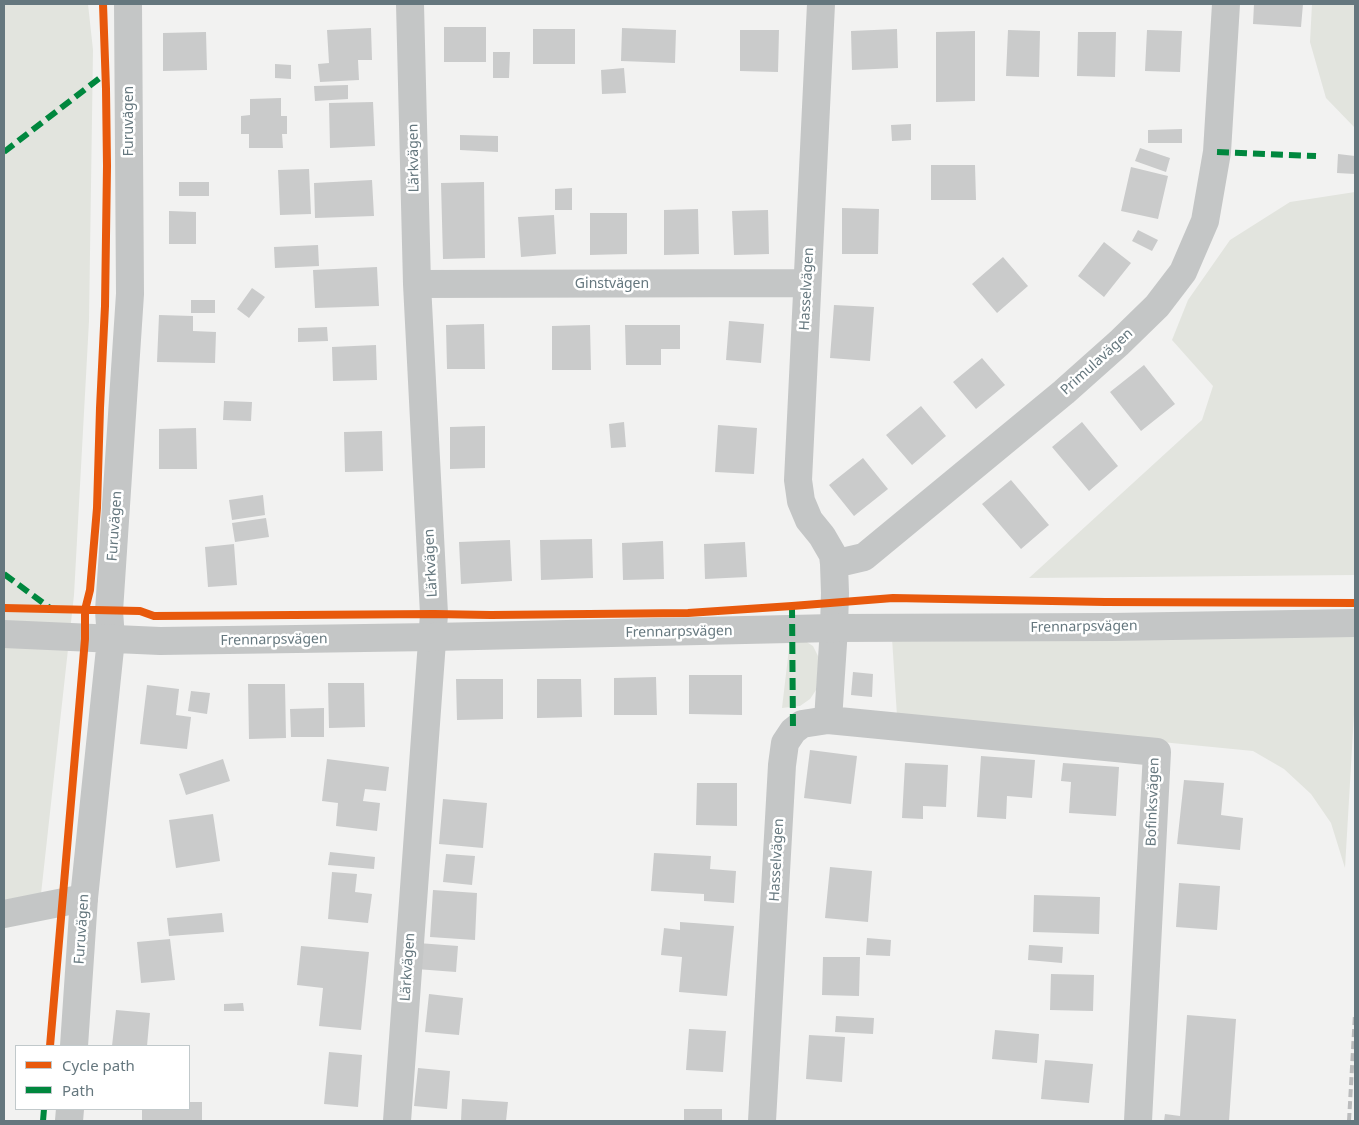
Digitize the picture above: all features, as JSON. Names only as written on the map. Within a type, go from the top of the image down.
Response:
[{"type":"street","name":"Furuvägen","points":[[74,1045],[84,898],[111,639],[109,611],[130,294],[128,4]]},
{"type":"street","name":"Lärkvägen","points":[[397,1121],[434,614],[417,284],[410,4]]},
{"type":"street","name":"Hasselvägen","points":[[821,4],[798,480],[801,501],[808,520],[826,542],[833,555],[834,564]]},
{"type":"street","name":"Primulavägen","points":[[834,564],[864,557],[1064,392],[1157,306],[1183,272],[1205,220],[1218,152],[1226,4]]},
{"type":"street","name":"Ginstvägen","points":[[417,284],[807,283]]},
{"type":"street","points":[[828,720],[834,628],[834,564]]},
{"type":"street","name":"Frennarpsvägen","points":[[4,634],[160,641],[834,628],[1101,627],[1355,623]]},
{"type":"street","name":"Hasselvägen","points":[[762,1121],[784,743],[793,731],[802,724],[828,720]]},
{"type":"street","name":"Bofinksvägen","points":[[828,720],[1156,752],[1138,1121]]},
{"type":"street","points":[[4,914],[84,898]]},
{"type":"shaded area","points":[[4,4],[88,4],[93,50],[89,321],[74,595],[41,894],[4,900]]},
{"type":"shaded area","points":[[1312,4],[1355,4],[1355,128],[1326,98],[1310,42]]},
{"type":"shaded area","points":[[1355,192],[1355,575],[1029,578],[1202,420],[1213,386],[1172,340],[1188,300],[1230,240],[1290,202]]},
{"type":"shaded area","points":[[1355,636],[1355,697],[1345,868],[1331,823],[1311,794],[1284,769],[1253,751],[897,716],[892,638]]},
{"type":"shaded area","points":[[790,640],[805,641],[813,646],[819,658],[816,690],[810,699],[800,706],[782,708]]},
{"type":"building","points":[[1254,4],[1303,4],[1301,27],[1253,24]]},
{"type":"building","points":[[444,27],[486,27],[486,62],[444,62]]},
{"type":"building","points":[[371,28],[372,60],[358,60],[359,80],[320,82],[318,64],[329,63],[327,30]]},
{"type":"building","points":[[622,28],[676,30],[675,63],[621,61]]},
{"type":"building","points":[[533,29],[575,29],[575,64],[533,64]]},
{"type":"building","points":[[897,29],[898,68],[852,70],[851,31]]},
{"type":"building","points":[[740,30],[779,30],[778,72],[740,71]]},
{"type":"building","points":[[1008,30],[1040,31],[1039,77],[1006,76]]},
{"type":"building","points":[[1147,30],[1182,31],[1180,72],[1145,71]]},
{"type":"building","points":[[975,31],[975,101],[936,102],[936,32]]},
{"type":"building","points":[[206,32],[207,70],[163,71],[163,33]]},
{"type":"building","points":[[1078,32],[1116,32],[1115,77],[1077,76]]},
{"type":"building","points":[[493,52],[510,52],[509,78],[493,78]]},
{"type":"building","points":[[275,64],[291,65],[291,79],[275,78]]},
{"type":"building","points":[[624,68],[626,93],[602,94],[601,70]]},
{"type":"building","points":[[348,85],[348,99],[315,101],[314,86]]},
{"type":"building","points":[[281,98],[281,116],[287,116],[287,134],[282,134],[283,148],[249,148],[249,134],[241,134],[241,116],[250,115],[250,99]]},
{"type":"building","points":[[373,102],[375,146],[330,148],[329,103]]},
{"type":"building","points":[[911,124],[911,140],[892,141],[891,125]]},
{"type":"building","points":[[1182,129],[1182,143],[1148,143],[1148,130]]},
{"type":"building","points":[[460,135],[498,136],[498,152],[460,150]]},
{"type":"building","points":[[1140,148],[1170,158],[1166,172],[1135,161]]},
{"type":"building","points":[[1338,154],[1355,156],[1355,174],[1337,173]]},
{"type":"building","points":[[931,165],[975,165],[976,200],[931,200]]},
{"type":"building","points":[[1131,167],[1168,176],[1158,219],[1121,211]]},
{"type":"building","points":[[309,169],[311,214],[280,215],[278,170]]},
{"type":"building","points":[[372,180],[374,216],[315,218],[314,183]]},
{"type":"building","points":[[179,182],[209,182],[209,196],[179,196]]},
{"type":"building","points":[[484,182],[485,258],[443,259],[441,183]]},
{"type":"building","points":[[572,188],[572,210],[555,210],[555,189]]},
{"type":"building","points":[[842,208],[879,209],[878,254],[842,254]]},
{"type":"building","points":[[698,209],[699,254],[664,255],[664,210]]},
{"type":"building","points":[[768,210],[769,254],[734,255],[732,211]]},
{"type":"building","points":[[169,211],[196,212],[196,244],[169,244]]},
{"type":"building","points":[[590,213],[627,213],[627,254],[590,255]]},
{"type":"building","points":[[554,215],[556,254],[521,257],[518,217]]},
{"type":"building","points":[[1138,230],[1158,240],[1152,251],[1132,241]]},
{"type":"building","points":[[1104,242],[1131,263],[1104,297],[1078,276]]},
{"type":"building","points":[[318,245],[319,266],[275,268],[274,247]]},
{"type":"building","points":[[1003,257],[1028,286],[997,313],[972,284]]},
{"type":"building","points":[[377,267],[379,306],[315,308],[313,270]]},
{"type":"building","points":[[252,288],[265,297],[249,318],[237,309]]},
{"type":"building","points":[[191,300],[215,300],[215,313],[191,313]]},
{"type":"building","points":[[834,305],[874,307],[870,361],[830,358]]},
{"type":"building","points":[[159,315],[193,316],[193,331],[216,332],[215,363],[157,362]]},
{"type":"building","points":[[729,321],[764,324],[761,363],[726,360]]},
{"type":"building","points":[[484,324],[485,369],[447,369],[446,325]]},
{"type":"building","points":[[590,325],[591,370],[552,370],[552,326]]},
{"type":"building","points":[[625,325],[680,325],[680,349],[661,349],[661,365],[626,365]]},
{"type":"building","points":[[327,327],[328,341],[298,342],[298,328]]},
{"type":"building","points":[[376,345],[377,380],[333,381],[332,347]]},
{"type":"building","points":[[982,358],[1005,385],[976,409],[953,382]]},
{"type":"building","points":[[1144,365],[1175,404],[1141,431],[1110,392]]},
{"type":"building","points":[[224,401],[252,402],[251,421],[223,420]]},
{"type":"building","points":[[921,406],[946,436],[912,465],[886,435]]},
{"type":"building","points":[[624,422],[626,447],[611,448],[609,424]]},
{"type":"building","points":[[1082,422],[1118,466],[1089,491],[1052,447]]},
{"type":"building","points":[[718,425],[757,428],[754,474],[715,472]]},
{"type":"building","points":[[485,426],[485,468],[450,469],[450,427]]},
{"type":"building","points":[[196,428],[197,469],[159,469],[159,429]]},
{"type":"building","points":[[382,431],[383,471],[345,472],[344,432]]},
{"type":"building","points":[[863,458],[888,489],[854,516],[829,485]]},
{"type":"building","points":[[1011,480],[1049,525],[1021,549],[982,504]]},
{"type":"building","points":[[263,495],[265,515],[232,520],[229,500]]},
{"type":"building","points":[[266,518],[269,537],[235,542],[232,523]]},
{"type":"building","points":[[592,539],[593,578],[541,580],[540,540]]},
{"type":"building","points":[[510,540],[512,581],[461,584],[459,542]]},
{"type":"building","points":[[663,541],[664,579],[623,580],[622,543]]},
{"type":"building","points":[[745,542],[747,577],[705,579],[704,544]]},
{"type":"building","points":[[234,544],[237,585],[208,587],[205,547]]},
{"type":"building","points":[[853,672],[873,674],[872,697],[851,695]]},
{"type":"building","points":[[689,675],[742,675],[742,715],[689,714]]},
{"type":"building","points":[[656,677],[657,715],[614,715],[614,678]]},
{"type":"building","points":[[456,679],[503,679],[503,719],[457,720]]},
{"type":"building","points":[[537,679],[581,679],[582,717],[537,718]]},
{"type":"building","points":[[328,683],[364,683],[365,727],[329,728]]},
{"type":"building","points":[[248,684],[285,684],[286,738],[249,739]]},
{"type":"building","points":[[147,685],[179,689],[176,715],[191,717],[187,749],[140,744]]},
{"type":"building","points":[[191,691],[210,693],[207,714],[188,711]]},
{"type":"building","points":[[324,708],[324,737],[291,737],[290,709]]},
{"type":"building","points":[[810,750],[857,756],[851,804],[804,798]]},
{"type":"building","points":[[981,756],[1035,760],[1032,798],[1007,796],[1006,819],[977,817]]},
{"type":"building","points":[[223,759],[230,781],[186,795],[179,774]]},
{"type":"building","points":[[327,759],[389,767],[386,791],[365,789],[363,801],[380,803],[377,831],[336,826],[338,803],[322,801]]},
{"type":"building","points":[[905,763],[948,765],[946,807],[923,806],[923,819],[902,818]]},
{"type":"building","points":[[1063,763],[1119,767],[1116,816],[1069,813],[1071,782],[1061,781]]},
{"type":"building","points":[[1184,780],[1224,783],[1221,815],[1243,818],[1240,850],[1177,844]]},
{"type":"building","points":[[697,783],[737,783],[737,826],[696,825]]},
{"type":"building","points":[[443,799],[487,803],[483,848],[439,844]]},
{"type":"building","points":[[213,814],[220,861],[176,868],[169,820]]},
{"type":"building","points":[[330,852],[375,857],[374,869],[328,865]]},
{"type":"building","points":[[654,853],[711,856],[710,869],[736,871],[734,903],[704,901],[704,894],[651,891]]},
{"type":"building","points":[[446,854],[475,856],[472,885],[443,882]]},
{"type":"building","points":[[830,867],[872,871],[868,922],[825,918]]},
{"type":"building","points":[[332,872],[357,874],[355,892],[372,894],[368,923],[328,919]]},
{"type":"building","points":[[1179,883],[1220,886],[1217,930],[1176,927]]},
{"type":"building","points":[[433,890],[477,893],[475,940],[430,937]]},
{"type":"building","points":[[1034,895],[1100,897],[1099,934],[1033,932]]},
{"type":"building","points":[[222,913],[224,932],[169,936],[167,918]]},
{"type":"building","points":[[680,922],[734,926],[727,996],[679,992],[682,957],[661,955],[664,928],[680,930]]},
{"type":"building","points":[[867,938],[891,940],[890,956],[866,955]]},
{"type":"building","points":[[170,939],[175,980],[141,983],[137,942]]},
{"type":"building","points":[[418,943],[458,946],[456,972],[416,969]]},
{"type":"building","points":[[1029,945],[1063,947],[1062,963],[1028,960]]},
{"type":"building","points":[[301,946],[369,952],[361,1030],[319,1026],[323,988],[297,985]]},
{"type":"building","points":[[823,957],[860,957],[859,996],[822,995]]},
{"type":"building","points":[[1051,974],[1094,975],[1093,1011],[1050,1010]]},
{"type":"building","points":[[429,994],[463,998],[459,1035],[425,1032]]},
{"type":"building","points":[[243,1003],[244,1011],[224,1011],[224,1004]]},
{"type":"building","points":[[116,1010],[150,1013],[147,1045],[112,1045]]},
{"type":"building","points":[[1187,1015],[1236,1019],[1229,1121],[1164,1121],[1165,1114],[1180,1116]]},
{"type":"building","points":[[836,1016],[874,1018],[873,1034],[835,1032]]},
{"type":"building","points":[[689,1029],[726,1031],[723,1072],[686,1070]]},
{"type":"building","points":[[995,1030],[1039,1034],[1037,1063],[992,1059]]},
{"type":"building","points":[[809,1035],[845,1037],[842,1082],[806,1079]]},
{"type":"building","points":[[329,1052],[362,1055],[358,1107],[324,1104]]},
{"type":"building","points":[[1045,1060],[1093,1064],[1089,1103],[1041,1099]]},
{"type":"building","points":[[418,1068],[450,1071],[447,1109],[414,1106]]},
{"type":"building","points":[[462,1099],[508,1102],[506,1121],[461,1121]]},
{"type":"building","points":[[190,1102],[202,1102],[202,1121],[142,1121],[142,1110],[190,1110]]},
{"type":"building","points":[[684,1109],[722,1109],[722,1121],[684,1121]]},
{"type":"railway","points":[[1349,1121],[1355,1014]]},
{"type":"marked path","points":[[4,152],[105,74]]},
{"type":"marked path","points":[[1217,152],[1316,156]]},
{"type":"marked path","points":[[4,574],[50,608]]},
{"type":"marked path","points":[[792,606],[793,731]]},
{"type":"marked path","points":[[43,1121],[44,1110]]},
{"type":"cycle path","points":[[50,1045],[85,639],[85,610],[90,590],[97,508],[105,306],[107,166],[103,4]]},
{"type":"cycle path","points":[[4,608],[140,611],[154,616],[491,615],[688,613],[893,598],[1105,602],[1355,603]]}]
